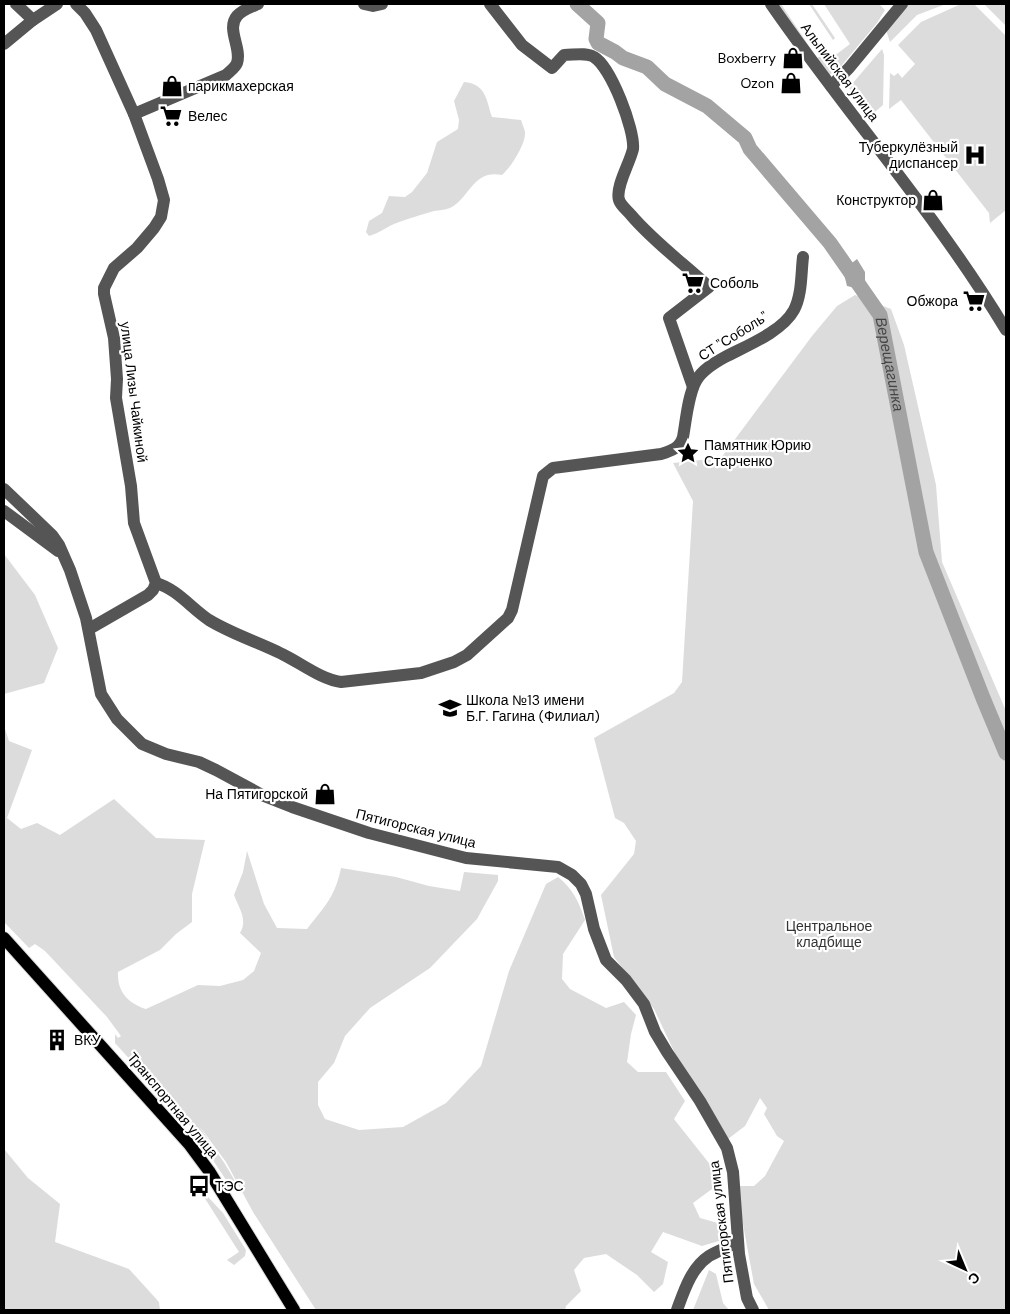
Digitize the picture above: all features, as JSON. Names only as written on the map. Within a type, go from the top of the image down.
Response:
[{"type":"main road","name":"Транспортная улица","points":[[4,938],[190,1144],[209,1171],[294,1310]]},
{"type":"street","points":[[16,4],[33,20]]},
{"type":"street","points":[[4,44],[33,20],[57,4]]},
{"type":"street","name":"улица Лизы Чайкиной","points":[[76,4],[85,13],[96,30],[134,114],[162,192],[163,209],[161,217],[146,238],[114,268],[104,288],[114,338],[117,378],[116,398],[131,486],[134,523],[156,583]]},
{"type":"street","points":[[134,114],[226,74],[234,68],[238,55],[234,22],[240,13],[258,4]]},
{"type":"street","points":[[364,4],[373,6],[382,4]]},
{"type":"street","points":[[490,4],[522,45],[552,68],[564,55],[584,54],[596,57],[605,67],[630,124],[633,141],[619,192],[620,201],[655,241],[686,265],[709,287],[669,318],[693,387]]},
{"type":"street","name":"Альпийская улица","points":[[771,4],[799,46],[958,256],[1006,330]]},
{"type":"street","points":[[831,86],[849,68],[902,4]]},
{"type":"street","name":"СТ \"Соболь\"","points":[[156,583],[168,588],[220,626],[288,657],[332,680],[341,682],[396,676],[430,670],[454,662],[467,655],[510,614],[540,483],[547,472],[553,468],[661,454],[670,451],[682,443],[693,387],[697,379],[707,369],[765,337],[788,318],[794,310],[798,298],[803,257]]},
{"type":"street","name":"Пятигорская улица","points":[[4,489],[55,539],[64,556],[89,629],[95,671],[101,694],[117,719],[142,744],[166,754],[199,762],[264,796],[369,833],[466,858],[558,867],[572,875],[586,894],[594,929],[606,960],[635,991],[644,1004],[655,1032],[700,1101],[727,1148],[733,1172],[737,1242],[744,1285],[753,1310]]},
{"type":"street","points":[[4,511],[64,556]]},
{"type":"street","points":[[89,629],[148,595],[156,583]]},
{"type":"street","points":[[677,1310],[690,1277],[701,1262],[737,1242]]},
{"type":"green space","points":[[774,4],[781,4],[817,58],[821,56],[832,73],[827,77]]},
{"type":"green space","points":[[809,4],[812,4],[835,38],[833,40]]},
{"type":"green space","points":[[824,4],[879,4],[885,10],[877,23],[837,71],[829,60],[850,44]]},
{"type":"green space","points":[[908,4],[946,4],[917,15],[890,42],[886,30]]},
{"type":"green space","name":"Туберкулёзный диспансер","points":[[961,4],[975,5],[1006,36],[1006,210],[990,223],[989,213],[901,100],[889,109],[890,73],[894,76],[898,73],[902,78],[915,64],[898,45],[921,22]]},
{"type":"green space","points":[[984,4],[1006,4],[1006,26]]},
{"type":"green space","points":[[882,49],[884,55],[883,105],[870,116],[847,85],[852,84]]},
{"type":"green space","points":[[464,82],[471,83],[481,89],[492,117],[521,120],[525,137],[510,167],[502,175],[492,174],[478,180],[450,208],[403,220],[369,236],[366,232],[369,221],[382,213],[389,196],[405,197],[412,192],[427,173],[437,142],[458,129],[459,120],[454,101]]},
{"type":"green space","name":"Центральное кладбище","points":[[855,295],[891,309],[904,345],[936,485],[942,562],[1006,711],[1006,1310],[769,1310],[754,1284],[740,1208],[740,1186],[754,1186],[765,1176],[784,1141],[777,1136],[764,1114],[767,1108],[760,1098],[745,1126],[728,1139],[680,1064],[654,1009],[614,957],[601,895],[634,854],[636,841],[624,823],[615,818],[594,738],[674,693],[682,682],[693,501],[673,463],[721,458],[812,336],[837,306]]},
{"type":"green space","points":[[4,554],[35,595],[58,648],[44,683],[4,694]]},
{"type":"green space","points":[[4,726],[9,741],[32,750],[7,818],[21,829],[37,823],[60,835],[114,799],[156,838],[205,840],[192,894],[192,922],[176,934],[160,950],[118,972],[119,985],[125,996],[134,1004],[146,1009],[198,985],[220,986],[243,980],[254,971],[261,953],[240,933],[243,919],[234,895],[243,872],[247,851],[264,904],[277,928],[307,929],[336,887],[341,868],[396,877],[429,886],[460,891],[464,872],[498,875],[498,881],[477,919],[430,968],[370,1008],[345,1036],[334,1063],[318,1082],[318,1105],[325,1119],[359,1130],[403,1127],[446,1103],[481,1066],[509,971],[546,884],[558,877],[575,896],[585,920],[563,954],[562,979],[570,989],[606,1008],[624,1002],[636,1015],[627,1062],[638,1072],[666,1072],[685,1101],[674,1119],[712,1167],[716,1186],[693,1203],[700,1218],[725,1225],[722,1240],[702,1246],[663,1232],[651,1252],[668,1262],[663,1284],[654,1292],[637,1275],[606,1254],[584,1258],[574,1270],[581,1291],[566,1306],[565,1310],[316,1310],[253,1212],[226,1162],[199,1126],[238,1186],[235,1190],[234,1188],[232,1189],[191,1127],[115,1043],[115,1034],[118,1038],[121,1036],[107,1017],[45,951],[35,944],[29,948],[4,922]]},
{"type":"green space","points":[[4,1149],[28,1178],[60,1204],[55,1242],[129,1269],[159,1302],[160,1310],[4,1310]]},
{"type":"green space","points":[[199,1184],[223,1213],[246,1250],[245,1256],[234,1265],[227,1260],[239,1252],[197,1186]]},
{"type":"green space","points":[[709,1270],[716,1274],[723,1303],[729,1310],[693,1310]]},
{"type":"shaded area","points":[[857,259],[865,272],[865,283],[855,288],[847,286],[843,270]]},
{"type":"waterway","name":"Верещагинка","points":[[577,4],[598,23],[596,39],[598,43],[623,58],[647,67],[665,84],[707,106],[745,138],[750,149],[830,243],[880,315],[926,552],[1006,753]]},
{"type":"place","name":"Boxberry","points":[[793,58]]},
{"type":"place","name":"Ozon","points":[[791,83]]},
{"type":"place","name":"парикмахерская","points":[[172,86]]},
{"type":"place","name":"Велес","points":[[171,116]]},
{"type":"place","name":"Туберкулёзный диспансер","points":[[975,155]]},
{"type":"place","name":"Конструктор","points":[[933,200]]},
{"type":"place","name":"Соболь","points":[[693,283]]},
{"type":"place","name":"Обжора","points":[[974,301]]},
{"type":"place","name":"Памятник Юрию Старченко","points":[[688,453]]},
{"type":"place","name":"Школа №13 имени Б.Г. Гагина (Филиал)","points":[[450,708]]},
{"type":"place","name":"На Пятигорской","points":[[325,794]]},
{"type":"place","name":"ВКУ","points":[[57,1040]]},
{"type":"place","name":"ТЭС","points":[[199,1186]]}]
